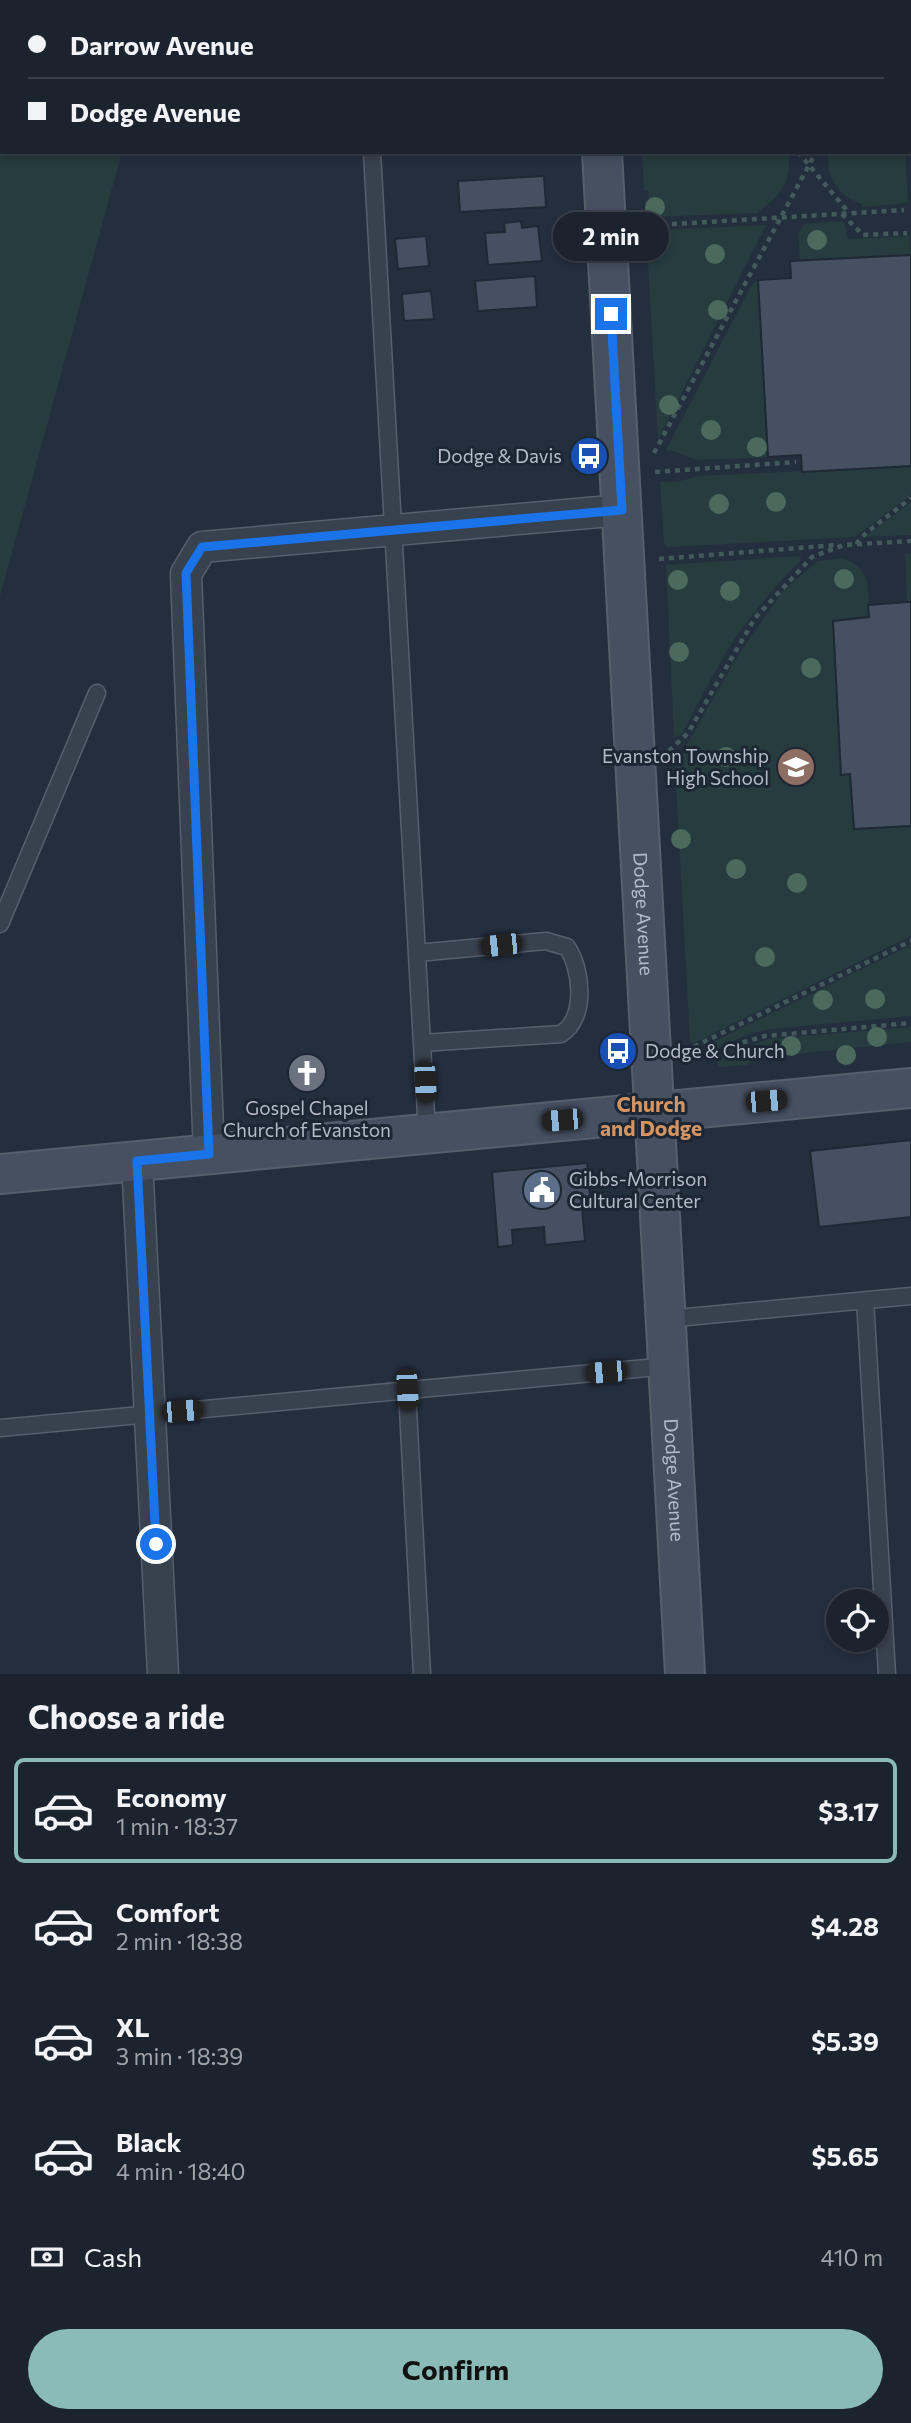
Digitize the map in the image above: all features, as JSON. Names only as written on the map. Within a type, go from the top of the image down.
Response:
[{"type":"main road","name":"Dodge Avenue","points":[[602,154],[685,1674]]},
{"type":"main road","points":[[0,1174],[911,1088]]},
{"type":"street","points":[[209,1154],[186,573],[202,547],[622,510]]},
{"type":"street","points":[[137,1161],[163,1674]]},
{"type":"lane","points":[[373,154],[427,1133]]},
{"type":"lane","points":[[0,924],[97,692]]},
{"type":"lane","points":[[417,953],[546,942],[567,947],[577,970],[579,994],[574,1020],[569,1029],[561,1034],[422,1044]]},
{"type":"lane","points":[[665,1319],[911,1296]]},
{"type":"lane","points":[[865,1300],[887,1674]]},
{"type":"lane","points":[[0,1428],[668,1366]]},
{"type":"lane","points":[[407,1390],[422,1674]]},
{"type":"path","points":[[800,154],[849,213]]},
{"type":"path","points":[[654,453],[815,154]]},
{"type":"path","points":[[642,226],[904,210]]},
{"type":"path","points":[[842,214],[863,236],[907,233]]},
{"type":"path","points":[[655,472],[796,462]]},
{"type":"path","points":[[856,544],[911,498]]},
{"type":"path","points":[[659,559],[911,541]]},
{"type":"path","points":[[669,751],[688,733],[755,618],[812,556],[844,545]]},
{"type":"path","points":[[685,1051],[911,941]]},
{"type":"path","points":[[685,1059],[765,1036],[911,1023]]},
{"type":"green space","points":[[0,154],[121,154],[0,596]]},
{"type":"green space","points":[[642,154],[788,154],[789,170],[784,186],[758,213],[650,217],[648,190],[644,190]]},
{"type":"green space","points":[[828,154],[905,154],[908,203],[862,207],[862,204],[846,196],[835,185]]},
{"type":"green space","points":[[842,221],[848,239],[909,236],[911,255],[800,261],[798,233],[805,224]]},
{"type":"green space","points":[[766,225],[658,440],[647,245],[666,230]]},
{"type":"green space","points":[[758,280],[768,457],[697,460],[666,450],[752,284]]},
{"type":"green space","points":[[911,466],[911,495],[855,537],[669,547],[664,544],[660,482],[676,482],[699,476]]},
{"type":"green space","points":[[911,502],[911,535],[865,537]]},
{"type":"green space","points":[[911,553],[911,602],[907,602],[905,554]]},
{"type":"green space","points":[[801,556],[800,561],[782,579],[734,640],[681,735],[674,737],[666,565]]},
{"type":"green space","points":[[843,558],[860,568],[864,575],[868,589],[869,617],[840,621],[842,775],[850,774],[854,828],[911,826],[911,936],[694,1043],[690,1042],[675,765],[738,655],[783,591],[818,561]]},
{"type":"green space","points":[[911,945],[911,1016],[771,1029],[752,1033],[713,1049],[711,1043]]},
{"type":"green space","points":[[911,1027],[911,1042],[757,1058],[746,1065],[719,1067],[716,1058],[768,1039]]},
{"type":"building","points":[[544,176],[546,207],[460,212],[458,181]]},
{"type":"building","points":[[521,221],[522,228],[538,226],[542,261],[488,265],[485,233],[505,232],[504,223]]},
{"type":"building","points":[[426,236],[429,266],[398,269],[395,239]]},
{"type":"building","points":[[911,255],[911,466],[802,472],[801,455],[768,457],[758,280],[791,278],[790,261]]},
{"type":"building","points":[[535,276],[537,307],[478,311],[475,281]]},
{"type":"building","points":[[431,291],[434,319],[404,321],[402,294]]},
{"type":"building","points":[[911,602],[911,826],[854,829],[850,774],[841,775],[833,621],[869,617],[868,605]]},
{"type":"building","points":[[911,1140],[911,1217],[819,1227],[810,1151]]},
{"type":"building","name":"Gibbs-Morrison Cultural Center","points":[[587,1163],[591,1207],[582,1208],[585,1241],[545,1245],[544,1227],[512,1230],[513,1245],[498,1247],[492,1172]]},
{"type":"place","name":"Dodge & Davis","points":[[589,456]]},
{"type":"place","name":"Evanston Township High School","points":[[796,767]]},
{"type":"place","name":"Dodge & Church","points":[[618,1051]]},
{"type":"place","name":"Gospel Chapel Church of Evanston","points":[[307,1073]]},
{"type":"place","name":"Gibbs-Morrison Cultural Center","points":[[542,1190]]},
{"type":"district","name":"Church and Dodge","points":[[651,1117]]},
{"type":"route","points":[[156,1544],[137,1161],[209,1154],[186,573],[202,547],[622,510],[611,314]]}]
